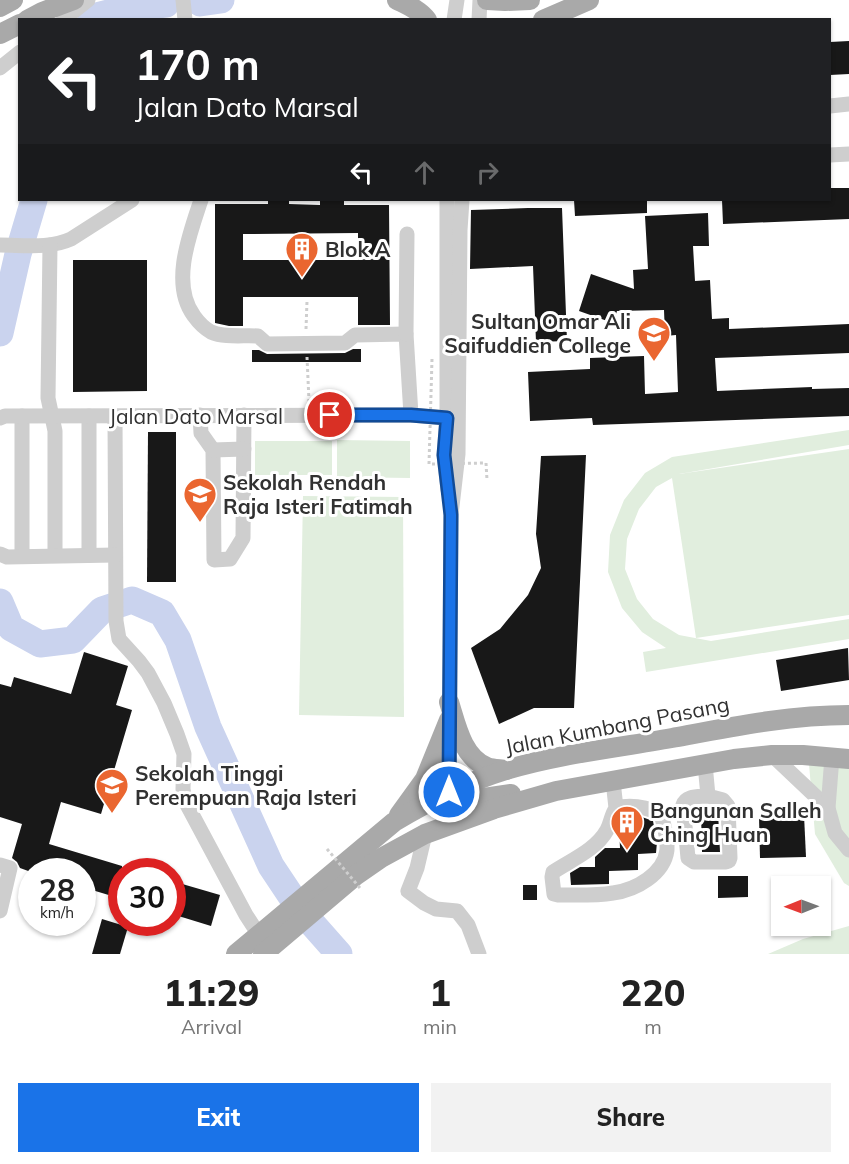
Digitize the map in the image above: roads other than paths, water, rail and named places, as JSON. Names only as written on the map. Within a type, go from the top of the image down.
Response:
[{"type":"main road","points":[[0,7],[13,0]]},
{"type":"main road","points":[[31,18],[74,0]]},
{"type":"main road","points":[[397,0],[426,18]]},
{"type":"main road","points":[[487,0],[530,0]]},
{"type":"main road","points":[[548,18],[589,0]]},
{"type":"main road","points":[[0,34],[18,25]]},
{"type":"main road","points":[[449,711],[465,746],[474,758],[486,767],[506,770]]},
{"type":"main road","points":[[394,822],[425,779],[449,711]]},
{"type":"main road","name":"Jalan Kumbang Pasang","points":[[236,954],[268,943],[326,890],[394,822],[418,807],[480,779],[541,761],[747,724],[821,715],[849,715]]},
{"type":"main road","name":"Jalan Kumbang Pasang","points":[[326,890],[355,876],[381,858],[425,834],[494,809],[556,791],[735,759],[772,755],[841,758]]},
{"type":"main road","points":[[403,845],[435,813],[449,792],[465,799],[477,799],[524,791],[556,791]]},
{"type":"street","points":[[66,18],[88,0]]},
{"type":"street","points":[[183,0],[185,18]]},
{"type":"street","points":[[454,18],[457,0]]},
{"type":"street","points":[[479,18],[480,0]]},
{"type":"street","points":[[0,68],[18,54]]},
{"type":"street","points":[[831,106],[849,104]]},
{"type":"street","points":[[831,155],[849,154]]},
{"type":"street","points":[[0,245],[61,244],[130,201]]},
{"type":"street","points":[[201,201],[185,256],[183,283],[185,298],[192,313],[202,326],[222,335],[258,336],[267,344],[345,343],[355,335],[406,334]]},
{"type":"street","points":[[447,201],[447,418],[444,455],[451,515]]},
{"type":"street","points":[[449,792],[451,515],[458,454],[462,201]]},
{"type":"street","points":[[407,234],[406,334],[411,415]]},
{"type":"street","points":[[42,245],[48,398],[55,431],[56,555]]},
{"type":"street","points":[[200,415],[201,433],[213,450],[214,560],[230,559],[243,538],[244,415]]},
{"type":"street","name":"Jalan Dato Marsal","points":[[0,418],[5,416],[411,415],[447,418]]},
{"type":"street","points":[[22,416],[22,556]]},
{"type":"street","points":[[89,416],[89,555]]},
{"type":"street","points":[[115,416],[115,585],[119,639],[140,661],[164,703],[184,754],[185,801],[246,915],[268,943]]},
{"type":"street","points":[[213,450],[243,449]]},
{"type":"street","points":[[0,554],[7,557],[115,555]]},
{"type":"street","points":[[772,755],[828,808]]},
{"type":"street","points":[[841,758],[828,808],[834,833],[849,850]]},
{"type":"street","points":[[705,764],[708,796]]},
{"type":"street","points":[[613,781],[616,808],[608,830],[599,842],[553,872],[554,894],[558,896],[620,892],[646,880],[663,864],[667,850],[667,837],[661,814],[639,806],[616,808]]},
{"type":"street","points":[[708,796],[723,800],[728,806],[730,858],[726,862],[694,862],[688,858],[683,805],[687,799],[708,796]]},
{"type":"street","points":[[425,834],[417,868],[408,891],[436,909],[457,911],[468,925],[479,954]]},
{"type":"street","points":[[0,865],[10,868],[0,911]]},
{"type":"waterway","points":[[200,3],[221,0]]},
{"type":"waterway","points":[[94,18],[129,8],[166,4]]},
{"type":"waterway","points":[[0,333],[18,254],[34,201]]},
{"type":"waterway","points":[[0,602],[11,628],[40,644],[73,640],[102,610],[132,600],[162,613],[178,640],[208,727],[271,866],[301,911],[339,954]]},
{"type":"place","name":"Blok A","points":[[302,278]]},
{"type":"place","name":"Sultan Omar Ali Saifuddien College","points":[[654,362]]},
{"type":"place","name":"Sekolah Rendah Raja Isteri Fatimah","points":[[200,523]]},
{"type":"place","name":"Sekolah Tinggi Perempuan Raja Isteri","points":[[112,814]]},
{"type":"place","name":"Bangunan Salleh Ching Huan","points":[[627,851]]}]
